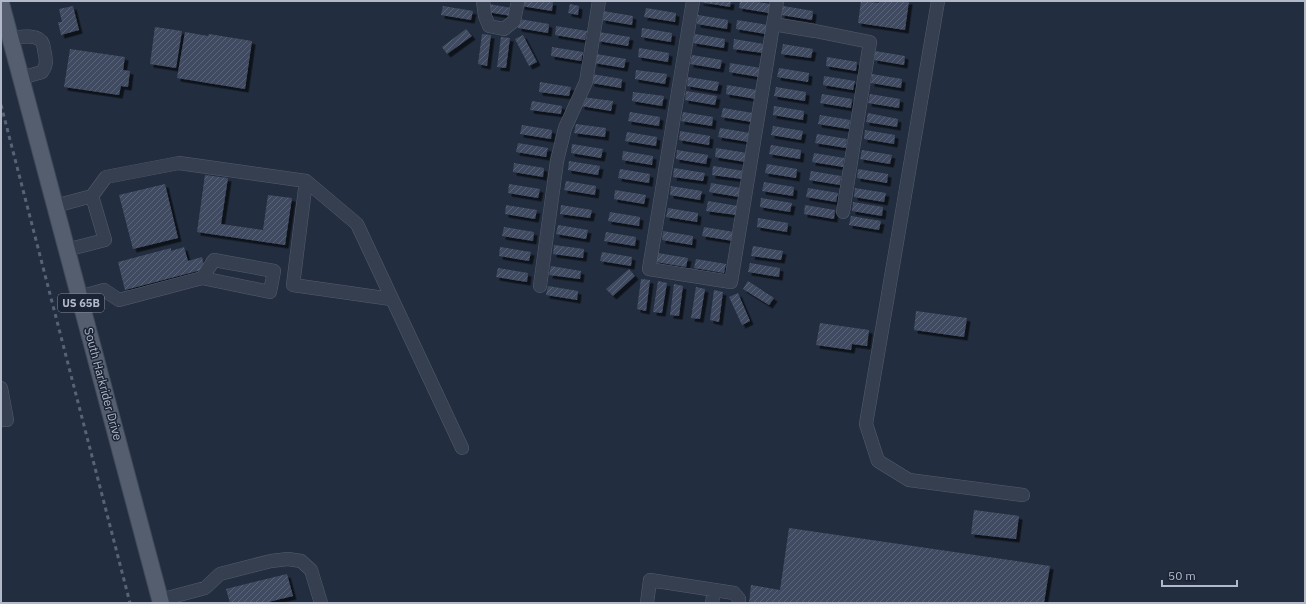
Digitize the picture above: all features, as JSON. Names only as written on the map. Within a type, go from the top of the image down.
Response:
[{"type":"main road","name":"South Harkrider Drive","points":[[1,3],[161,602]]},
{"type":"lane","points":[[483,1],[485,16],[489,26],[504,29],[514,21],[518,1]]},
{"type":"lane","points":[[540,286],[557,161],[565,128],[586,82],[599,1]]},
{"type":"lane","points":[[693,1],[649,269],[732,282],[777,1]]},
{"type":"lane","points":[[938,1],[866,424],[878,462],[909,480],[1023,495]]},
{"type":"lane","points":[[773,24],[870,42],[843,212]]},
{"type":"lane","points":[[11,38],[23,36],[30,37],[38,39],[43,43],[46,67],[42,72],[21,78]]},
{"type":"lane","points":[[55,206],[92,196],[106,177],[179,163],[306,181],[357,224],[462,448]]},
{"type":"lane","points":[[306,181],[293,285],[391,299]]},
{"type":"lane","points":[[66,250],[105,240],[92,196]]},
{"type":"lane","points":[[79,297],[104,290],[119,300],[202,278],[270,292],[274,271],[214,260],[202,278]]},
{"type":"lane","points":[[1,388],[7,420],[1,420]]},
{"type":"lane","points":[[161,602],[205,588],[220,574],[271,561],[288,559],[301,561],[311,570],[321,603]]},
{"type":"lane","points":[[647,603],[650,580],[713,597],[734,593],[739,599],[739,603]]},
{"type":"building","points":[[522,1],[553,2],[552,11],[521,6]]},
{"type":"building","points":[[700,1],[731,1],[730,7]]},
{"type":"building","points":[[740,1],[771,4],[769,13],[739,8]]},
{"type":"building","points":[[861,1],[879,3],[880,1],[909,1],[905,30],[858,23]]},
{"type":"building","points":[[489,4],[512,8],[511,16],[487,12]]},
{"type":"building","points":[[570,4],[579,6],[578,15],[568,13]]},
{"type":"building","points":[[73,6],[79,30],[61,35],[58,22],[62,22],[59,9]]},
{"type":"building","points":[[443,6],[473,11],[471,20],[441,15]]},
{"type":"building","points":[[783,6],[813,11],[812,20],[781,15]]},
{"type":"building","points":[[646,8],[676,13],[675,22],[644,17]]},
{"type":"building","points":[[603,11],[633,16],[632,25],[602,20]]},
{"type":"building","points":[[698,15],[728,20],[727,29],[697,24]]},
{"type":"building","points":[[519,19],[549,24],[548,33],[518,28]]},
{"type":"building","points":[[737,20],[768,25],[766,34],[736,29]]},
{"type":"building","points":[[556,26],[587,31],[585,40],[555,35]]},
{"type":"building","points":[[155,27],[182,31],[176,68],[150,64]]},
{"type":"building","points":[[642,28],[672,33],[671,42],[641,37]]},
{"type":"building","points":[[466,29],[472,36],[447,54],[442,47]]},
{"type":"building","points":[[185,32],[208,36],[209,34],[252,41],[245,89],[177,78]]},
{"type":"building","points":[[599,32],[630,37],[628,46],[598,41]]},
{"type":"building","points":[[482,34],[491,35],[487,66],[478,64]]},
{"type":"building","points":[[695,34],[725,39],[724,48],[693,43]]},
{"type":"building","points":[[523,35],[537,62],[529,66],[515,39]]},
{"type":"building","points":[[501,37],[510,38],[506,68],[497,67]]},
{"type":"building","points":[[734,39],[764,44],[763,53],[733,49]]},
{"type":"building","points":[[783,44],[813,49],[811,58],[781,54]]},
{"type":"building","points":[[552,47],[583,52],[581,61],[551,56]]},
{"type":"building","points":[[639,48],[669,53],[668,62],[638,57]]},
{"type":"building","points":[[70,49],[125,57],[123,70],[130,71],[128,87],[121,86],[119,95],[64,87]]},
{"type":"building","points":[[875,51],[905,56],[904,65],[874,60]]},
{"type":"building","points":[[596,54],[626,59],[624,68],[594,63]]},
{"type":"building","points":[[692,55],[722,60],[720,69],[690,64]]},
{"type":"building","points":[[827,57],[857,62],[856,71],[826,66]]},
{"type":"building","points":[[730,63],[761,68],[759,77],[729,72]]},
{"type":"building","points":[[779,68],[809,73],[808,82],[777,77]]},
{"type":"building","points":[[636,70],[667,74],[665,84],[635,79]]},
{"type":"building","points":[[592,74],[622,79],[621,88],[591,83]]},
{"type":"building","points":[[872,74],[902,79],[901,88],[871,83]]},
{"type":"building","points":[[824,76],[855,81],[853,90],[823,85]]},
{"type":"building","points":[[688,77],[719,82],[717,91],[687,86]]},
{"type":"building","points":[[540,82],[571,87],[569,96],[539,92]]},
{"type":"building","points":[[727,85],[757,90],[756,99],[726,94]]},
{"type":"building","points":[[776,87],[806,92],[805,101],[774,96]]},
{"type":"building","points":[[686,91],[717,96],[715,105],[685,100]]},
{"type":"building","points":[[633,92],[664,96],[662,106],[632,101]]},
{"type":"building","points":[[822,94],[852,99],[851,108],[820,103]]},
{"type":"building","points":[[870,94],[900,99],[899,108],[868,103]]},
{"type":"building","points":[[582,97],[613,101],[611,111],[581,106]]},
{"type":"building","points":[[532,101],[562,106],[561,114],[530,110]]},
{"type":"building","points":[[774,106],[804,111],[803,120],[773,115]]},
{"type":"building","points":[[723,108],[753,113],[752,122],[721,117]]},
{"type":"building","points":[[630,112],[660,117],[659,126],[628,121]]},
{"type":"building","points":[[683,112],[713,117],[712,126],[681,121]]},
{"type":"building","points":[[868,113],[898,119],[897,127],[866,122]]},
{"type":"building","points":[[820,115],[850,120],[849,129],[818,124]]},
{"type":"building","points":[[576,124],[606,128],[605,137],[574,133]]},
{"type":"building","points":[[522,125],[552,130],[551,139],[520,134]]},
{"type":"building","points":[[773,126],[803,131],[801,140],[771,135]]},
{"type":"building","points":[[720,128],[750,133],[749,142],[718,137]]},
{"type":"building","points":[[865,130],[895,135],[894,144],[864,139]]},
{"type":"building","points":[[680,131],[710,136],[709,145],[679,140]]},
{"type":"building","points":[[627,132],[657,137],[656,146],[625,141]]},
{"type":"building","points":[[817,134],[847,139],[846,148],[815,143]]},
{"type":"building","points":[[518,143],[548,148],[546,157],[516,152]]},
{"type":"building","points":[[572,144],[603,149],[601,158],[571,153]]},
{"type":"building","points":[[771,145],[801,150],[800,159],[769,154]]},
{"type":"building","points":[[716,148],[747,153],[745,162],[715,157]]},
{"type":"building","points":[[677,150],[708,155],[706,164],[676,159]]},
{"type":"building","points":[[862,150],[892,155],[890,164],[860,159]]},
{"type":"building","points":[[623,151],[653,156],[652,165],[622,160]]},
{"type":"building","points":[[814,153],[844,158],[843,167],[812,162]]},
{"type":"building","points":[[569,161],[600,166],[598,175],[568,170]]},
{"type":"building","points":[[514,163],[544,168],[543,177],[513,172]]},
{"type":"building","points":[[767,164],[797,169],[796,178],[765,173]]},
{"type":"building","points":[[713,166],[744,171],[742,179],[712,175]]},
{"type":"building","points":[[674,168],[705,173],[703,181],[673,177]]},
{"type":"building","points":[[620,169],[650,174],[649,183],[618,178]]},
{"type":"building","points":[[858,169],[888,174],[887,183],[857,178]]},
{"type":"building","points":[[811,171],[841,176],[840,185],[809,180]]},
{"type":"building","points":[[205,175],[228,178],[221,224],[263,230],[268,195],[292,198],[285,245],[197,232]]},
{"type":"building","points":[[566,181],[596,186],[595,195],[564,190]]},
{"type":"building","points":[[764,182],[794,187],[793,196],[762,191]]},
{"type":"building","points":[[711,183],[741,188],[739,197],[709,192]]},
{"type":"building","points":[[165,184],[178,238],[133,249],[119,195]]},
{"type":"building","points":[[509,184],[540,189],[538,198],[508,193]]},
{"type":"building","points":[[671,186],[702,191],[700,200],[670,195]]},
{"type":"building","points":[[808,188],[838,193],[836,202],[806,197]]},
{"type":"building","points":[[855,188],[886,193],[884,202],[854,197]]},
{"type":"building","points":[[615,190],[646,195],[644,204],[614,199]]},
{"type":"building","points":[[761,198],[792,203],[790,212],[760,207]]},
{"type":"building","points":[[708,201],[738,206],[736,215],[706,211]]},
{"type":"building","points":[[853,202],[883,207],[882,216],[852,211]]},
{"type":"building","points":[[506,205],[537,210],[535,219],[505,214]]},
{"type":"building","points":[[561,205],[592,210],[590,218],[560,214]]},
{"type":"building","points":[[805,205],[835,210],[834,219],[804,214]]},
{"type":"building","points":[[668,208],[698,213],[697,222],[666,217]]},
{"type":"building","points":[[610,212],[640,217],[639,226],[608,221]]},
{"type":"building","points":[[851,216],[881,221],[879,230],[849,225]]},
{"type":"building","points":[[758,218],[788,223],[787,232],[757,227]]},
{"type":"building","points":[[558,225],[588,230],[586,239],[556,234]]},
{"type":"building","points":[[504,227],[534,232],[533,241],[502,236]]},
{"type":"building","points":[[704,227],[734,232],[733,241],[702,236]]},
{"type":"building","points":[[663,231],[693,236],[692,245],[662,240]]},
{"type":"building","points":[[606,232],[636,237],[635,246],[604,241]]},
{"type":"building","points":[[554,245],[584,249],[583,258],[553,254]]},
{"type":"building","points":[[753,246],[783,251],[781,260],[751,256]]},
{"type":"building","points":[[184,247],[188,261],[202,257],[205,269],[125,290],[118,262],[171,248],[171,251]]},
{"type":"building","points":[[500,247],[531,252],[529,261],[499,256]]},
{"type":"building","points":[[602,252],[632,257],[631,266],[600,261]]},
{"type":"building","points":[[658,253],[688,258],[686,267],[656,262]]},
{"type":"building","points":[[696,259],[726,264],[724,273],[694,268]]},
{"type":"building","points":[[750,263],[780,268],[779,277],[748,272]]},
{"type":"building","points":[[551,266],[581,271],[580,279],[549,275]]},
{"type":"building","points":[[498,268],[528,273],[527,282],[496,277]]},
{"type":"building","points":[[629,269],[635,276],[613,296],[606,289]]},
{"type":"building","points":[[641,279],[650,280],[646,311],[637,309]]},
{"type":"building","points":[[658,281],[667,283],[662,313],[653,312]]},
{"type":"building","points":[[748,281],[774,298],[769,305],[743,289]]},
{"type":"building","points":[[674,284],[683,286],[679,316],[670,315]]},
{"type":"building","points":[[548,286],[578,291],[577,300],[546,295]]},
{"type":"building","points":[[696,287],[705,289],[700,319],[691,318]]},
{"type":"building","points":[[714,290],[723,292],[719,322],[710,320]]},
{"type":"building","points":[[738,293],[750,321],[742,325],[729,297]]},
{"type":"building","points":[[916,311],[967,318],[964,337],[914,330]]},
{"type":"building","points":[[820,323],[869,330],[867,346],[852,344],[851,350],[816,345]]},
{"type":"building","points":[[974,510],[1019,516],[1016,539],[971,534]]},
{"type":"building","points":[[789,528],[1050,566],[1044,603],[749,603],[751,585],[780,590]]},
{"type":"building","points":[[287,574],[293,596],[264,603],[230,603],[226,589]]},
{"type":"railway","points":[[1,105],[130,603]]}]
